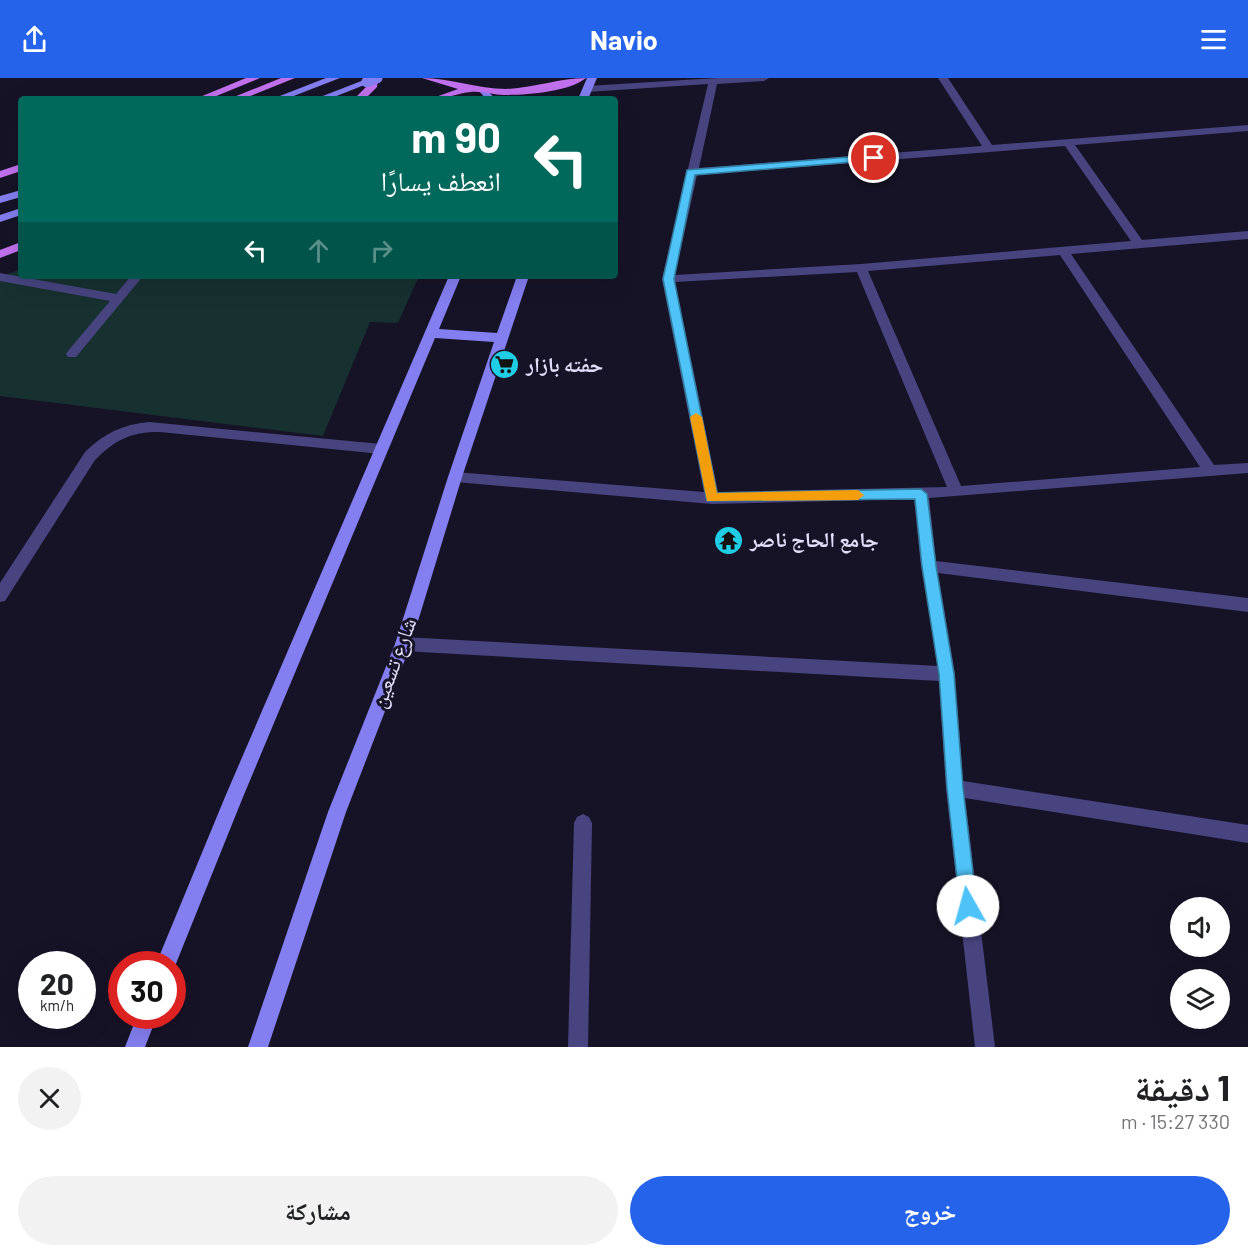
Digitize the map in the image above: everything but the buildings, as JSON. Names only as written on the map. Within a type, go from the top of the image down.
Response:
[{"type":"main road","points":[[208,96],[255,78]]},
{"type":"main road","points":[[242,96],[290,78]]},
{"type":"main road","points":[[286,96],[335,78]]},
{"type":"main road","points":[[427,78],[487,95],[532,90],[581,78]]},
{"type":"main road","points":[[585,94],[592,78]]},
{"type":"main road","points":[[328,96],[373,79],[372,87],[362,96]]},
{"type":"main road","points":[[447,96],[470,90]]},
{"type":"main road","points":[[0,175],[18,168]]},
{"type":"main road","points":[[0,200],[18,194]]},
{"type":"main road","points":[[0,219],[18,212]]},
{"type":"main road","points":[[0,254],[18,247]]},
{"type":"main road","points":[[171,951],[234,797],[454,279]]},
{"type":"main road","name":"شارع تسعين","points":[[258,1047],[337,812],[403,644],[454,477],[522,279]]},
{"type":"main road","points":[[430,333],[502,338]]},
{"type":"main road","points":[[135,1047],[142,1029]]},
{"type":"street","points":[[585,94],[764,78]]},
{"type":"street","points":[[943,78],[989,149]]},
{"type":"street","points":[[712,498],[669,279],[691,172],[713,82]]},
{"type":"street","points":[[691,172],[1248,128]]},
{"type":"street","points":[[1068,143],[1139,245]]},
{"type":"street","points":[[669,279],[861,268],[1248,235]]},
{"type":"street","points":[[1064,252],[1210,471]]},
{"type":"street","points":[[861,268],[956,492]]},
{"type":"street","points":[[0,277],[118,298]]},
{"type":"street","points":[[72,354],[134,279]]},
{"type":"street","points":[[0,596],[90,456],[99,445],[128,429],[144,426],[160,427],[381,449]]},
{"type":"street","points":[[454,477],[712,498],[921,494],[1248,468]]},
{"type":"street","points":[[921,494],[929,566],[947,674],[955,788],[985,1047]]},
{"type":"street","points":[[929,566],[1248,605]]},
{"type":"street","points":[[403,644],[947,674]]},
{"type":"street","points":[[955,788],[1248,834]]},
{"type":"street","points":[[578,1047],[583,823]]},
{"type":"green space","points":[[18,270],[18,279],[418,279],[398,323],[370,322],[323,436],[0,396],[0,277]]},
{"type":"slow traffic","points":[[696,417],[712,498],[858,495]]},
{"type":"place","name":"حفته بازار","points":[[505,365]]},
{"type":"place","name":"جامع الحاج ناصر","points":[[729,540]]},
{"type":"route","points":[[874,158],[691,172],[669,279],[712,498],[921,494],[929,566],[947,674],[955,788],[968,906]]}]
